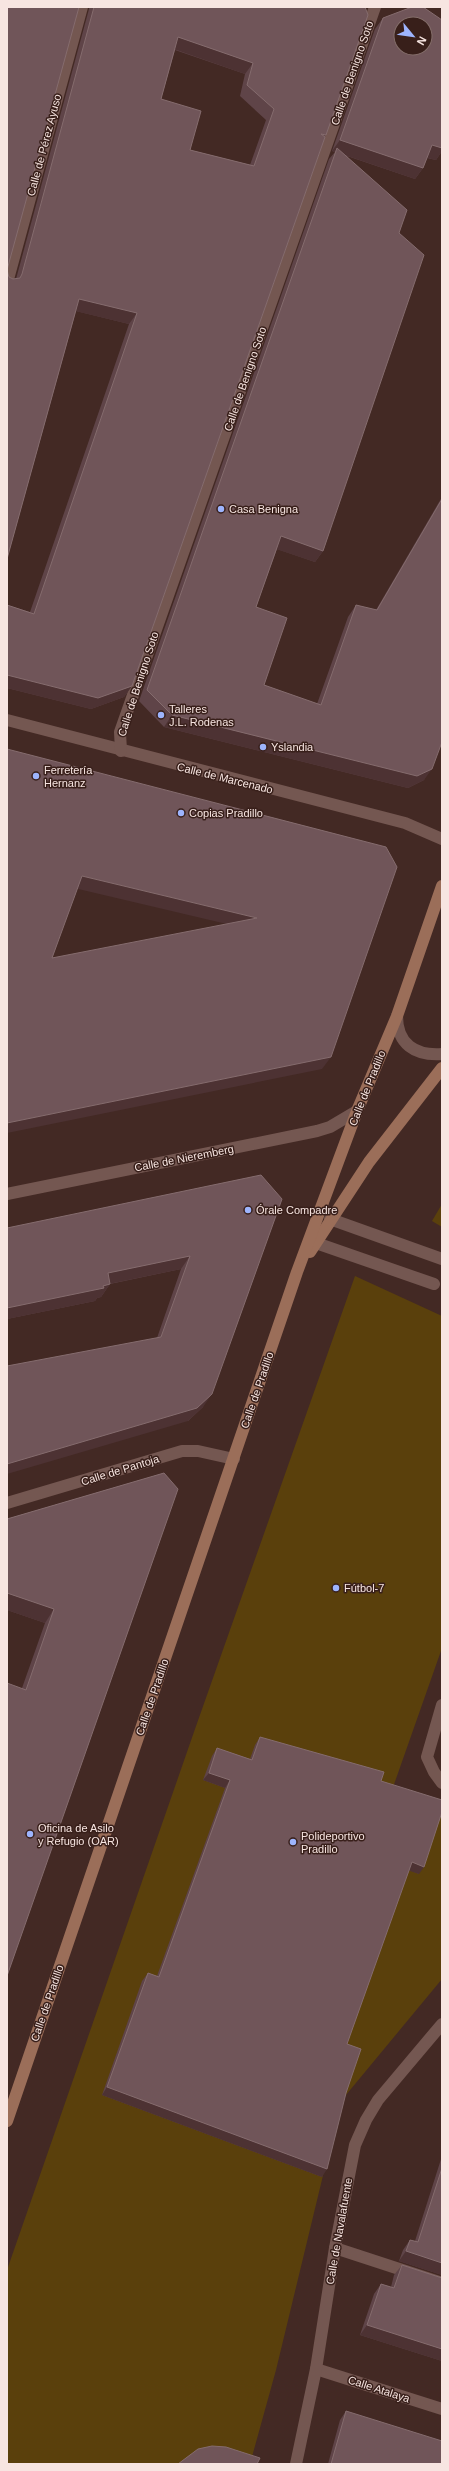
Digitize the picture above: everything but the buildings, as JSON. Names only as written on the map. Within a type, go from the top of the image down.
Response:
[{"type":"street","name":"Calle de Pérez Ayuso","points":[[7,283],[82,7]]},
{"type":"street","name":"Calle de Benigno Soto","points":[[121,751],[120,732],[375,7]]},
{"type":"street","name":"Calle de Marcenado","points":[[7,720],[121,751],[405,823],[442,839]]},
{"type":"street","name":"Calle de Pradillo","points":[[7,2121],[297,1272],[357,1111],[397,1016],[442,886]]},
{"type":"street","name":"Calle de Pradillo","points":[[397,1016],[399,1035],[413,1050],[432,1055],[442,1054]]},
{"type":"street","name":"Calle de Pradillo","points":[[297,1272],[330,1219],[369,1162],[442,1068]]},
{"type":"street","name":"Calle de Nieremberg","points":[[7,1194],[316,1131],[330,1127],[357,1111]]},
{"type":"street","points":[[330,1219],[442,1259]]},
{"type":"street","points":[[316,1243],[434,1284]]},
{"type":"street","name":"Calle de Pantoja","points":[[7,1503],[182,1451],[198,1450],[234,1459]]},
{"type":"street","points":[[442,1705],[427,1757],[434,1772],[442,1783]]},
{"type":"street","name":"Calle de Navalafuente","points":[[296,2464],[316,2369],[335,2248],[356,2145],[366,2120],[378,2100],[442,2024]]},
{"type":"street","points":[[335,2248],[442,2283]]},
{"type":"street","name":"Calle Atalaya","points":[[316,2369],[442,2409]]},
{"type":"shaded area","points":[[442,1204],[442,1227],[432,1221]]},
{"type":"shaded area","name":"Polideportivo Pradillo","points":[[355,1276],[442,1316],[442,1648],[391,1793],[442,1809],[442,1979],[341,2101],[276,2370],[250,2464],[7,2464],[7,2270],[195,1729]]},
{"type":"place","name":"Casa Benigna","points":[[221,509]]},
{"type":"place","name":"Talleres J.L. Rodenas","points":[[161,715]]},
{"type":"place","name":"Yslandia","points":[[263,747]]},
{"type":"place","name":"Ferretería Hernanz","points":[[36,776]]},
{"type":"place","name":"Copias Pradillo","points":[[181,813]]},
{"type":"place","name":"Órale Compadre","points":[[248,1210]]},
{"type":"place","name":"Fútbol-7","points":[[336,1588]]},
{"type":"place","name":"Oficina de Asilo y Refugio (OAR)","points":[[30,1834]]},
{"type":"place","name":"Polideportivo Pradillo","points":[[293,1842]]}]
